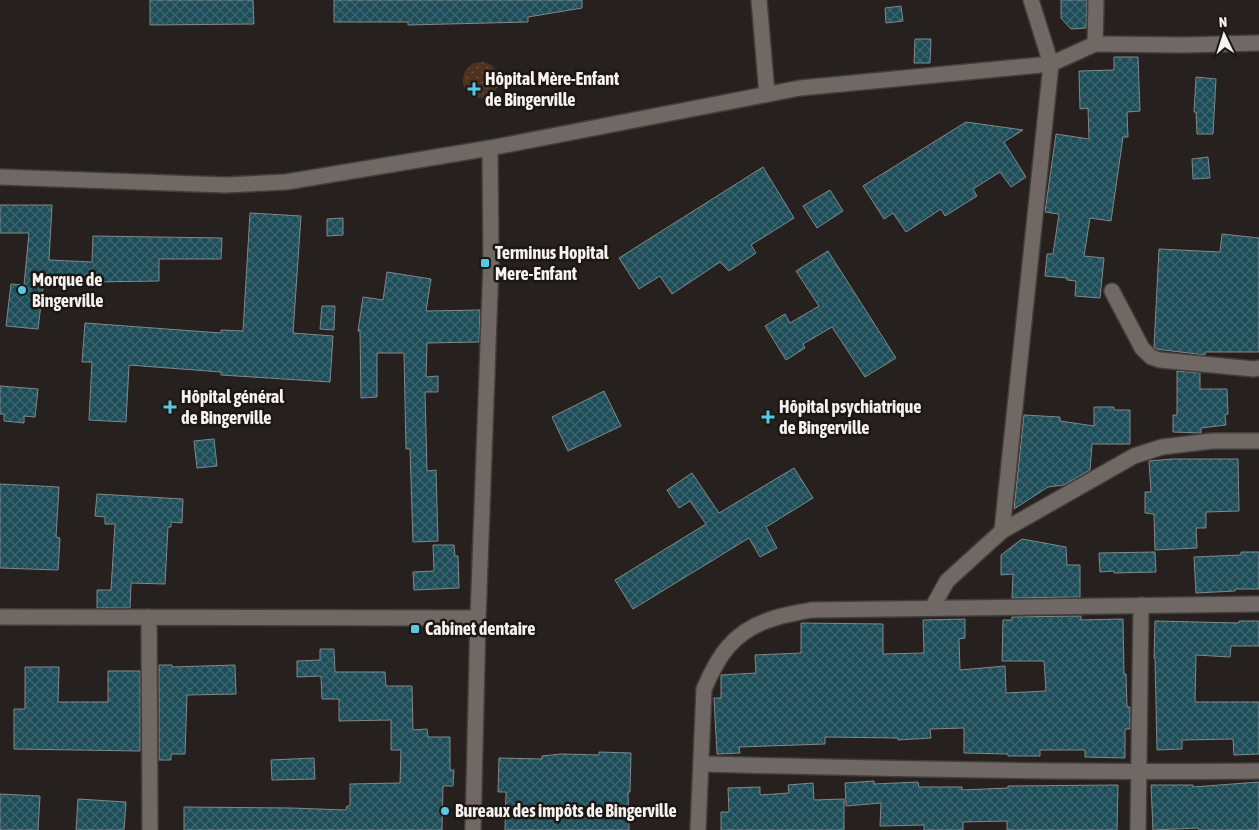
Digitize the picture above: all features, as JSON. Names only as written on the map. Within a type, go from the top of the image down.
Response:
[{"type":"street","points":[[759,0],[767,94]]},
{"type":"street","points":[[1002,531],[1051,64],[1031,0]]},
{"type":"street","points":[[1095,44],[1096,0]]},
{"type":"street","points":[[0,177],[226,184],[286,182],[490,148],[800,88],[1051,64],[1095,44],[1184,45],[1259,43]]},
{"type":"street","points":[[473,830],[478,618],[491,264],[490,148]]},
{"type":"street","points":[[1112,291],[1142,348],[1151,357],[1160,360],[1259,368]]},
{"type":"street","points":[[932,608],[947,581],[1002,531],[1134,456],[1162,447],[1212,441],[1259,441]]},
{"type":"street","points":[[698,830],[704,689],[713,668],[724,650],[743,632],[769,619],[811,610],[1259,604]]},
{"type":"street","points":[[1138,830],[1141,605]]},
{"type":"street","points":[[0,617],[478,618]]},
{"type":"street","points":[[149,617],[150,830]]},
{"type":"street","points":[[701,764],[880,769],[1139,772],[1259,771]]},
{"type":"shaded area","points":[[481,62],[488,63],[494,67],[498,73],[498,87],[494,93],[488,97],[481,98],[474,97],[468,93],[464,87],[463,80],[464,73],[468,67],[474,63]]},
{"type":"building","points":[[150,0],[253,0],[254,24],[150,25]]},
{"type":"building","name":"Hôpital Mère-Enfant de Bingerville","points":[[334,0],[582,0],[582,8],[528,17],[528,22],[408,25],[408,22],[334,22]]},
{"type":"building","points":[[1061,0],[1087,0],[1086,28],[1071,29],[1061,18]]},
{"type":"building","points":[[901,6],[903,21],[886,23],[885,8]]},
{"type":"building","points":[[915,39],[931,39],[930,63],[914,63]]},
{"type":"building","points":[[1114,57],[1138,57],[1140,111],[1127,112],[1128,137],[1123,137],[1111,221],[1090,218],[1084,256],[1104,258],[1100,298],[1075,296],[1076,281],[1067,280],[1067,278],[1045,276],[1047,254],[1053,254],[1059,214],[1045,212],[1056,134],[1089,139],[1088,108],[1080,109],[1079,71],[1114,70]]},
{"type":"building","points":[[1196,77],[1216,79],[1213,134],[1197,134],[1196,112],[1194,112]]},
{"type":"building","points":[[966,122],[1023,130],[1004,142],[1026,177],[1011,187],[1000,172],[973,189],[977,196],[945,216],[941,209],[906,232],[893,213],[884,219],[863,186]]},
{"type":"building","points":[[1208,157],[1210,178],[1193,179],[1192,159]]},
{"type":"building","points":[[763,167],[794,218],[751,245],[756,253],[729,271],[720,262],[672,294],[660,276],[639,289],[619,258]]},
{"type":"building","points":[[830,190],[843,211],[817,228],[803,206]]},
{"type":"building","points":[[0,205],[52,205],[49,260],[92,262],[93,236],[222,238],[221,259],[159,259],[159,281],[91,282],[44,280],[38,329],[6,326],[11,284],[24,285],[29,233],[0,233]]},
{"type":"building","points":[[250,213],[301,216],[293,333],[333,336],[330,382],[221,375],[221,372],[129,365],[126,422],[89,420],[92,362],[82,362],[85,323],[221,333],[221,330],[243,331]]},
{"type":"building","points":[[343,218],[343,235],[327,236],[327,219]]},
{"type":"building","points":[[1222,234],[1259,238],[1259,352],[1205,352],[1205,355],[1156,349],[1154,347],[1159,249],[1220,252]]},
{"type":"building","points":[[828,251],[896,358],[865,377],[832,327],[803,344],[805,348],[786,360],[765,326],[785,314],[790,323],[819,306],[796,271]]},
{"type":"building","points":[[387,272],[431,279],[426,311],[480,310],[479,342],[427,343],[426,377],[438,376],[438,392],[425,392],[427,471],[436,470],[438,541],[413,542],[410,449],[406,449],[404,353],[377,353],[377,397],[361,398],[360,331],[358,331],[363,297],[383,300]]},
{"type":"building","points":[[322,306],[335,306],[334,330],[320,329]]},
{"type":"building","points":[[1177,371],[1200,373],[1200,389],[1227,389],[1228,414],[1225,415],[1226,425],[1201,428],[1201,433],[1173,432],[1173,415],[1177,415]]},
{"type":"building","points":[[0,386],[38,389],[35,417],[24,416],[24,423],[4,421],[4,414],[0,414]]},
{"type":"building","points":[[604,391],[621,426],[568,451],[552,417]]},
{"type":"building","points":[[1094,407],[1114,407],[1114,410],[1130,410],[1130,444],[1092,444],[1090,470],[1064,485],[1048,487],[1014,509],[1024,415],[1060,417],[1060,421],[1094,426]]},
{"type":"building","points":[[214,439],[217,466],[197,468],[194,441]]},
{"type":"building","points":[[1238,459],[1239,511],[1206,512],[1206,528],[1196,528],[1197,548],[1155,550],[1154,514],[1145,513],[1145,492],[1151,492],[1149,461]]},
{"type":"building","points":[[794,468],[813,498],[766,527],[777,548],[760,557],[749,538],[633,609],[615,580],[706,524],[690,501],[679,508],[667,490],[692,473],[719,513]]},
{"type":"building","points":[[0,484],[59,487],[56,537],[60,538],[58,570],[0,568]]},
{"type":"building","points":[[97,494],[183,499],[182,523],[171,522],[171,527],[168,527],[165,584],[131,583],[130,608],[97,608],[97,590],[111,590],[115,524],[105,524],[105,517],[95,516]]},
{"type":"building","points":[[1022,539],[1066,547],[1067,565],[1080,565],[1080,597],[1012,598],[1013,574],[1001,575],[1001,555]]},
{"type":"building","points":[[433,545],[454,545],[455,556],[458,556],[459,588],[414,590],[413,572],[434,571]]},
{"type":"building","points":[[1155,552],[1156,572],[1100,572],[1099,553]]},
{"type":"building","points":[[1241,552],[1259,552],[1259,589],[1235,589],[1235,591],[1196,593],[1194,557],[1241,555]]},
{"type":"building","points":[[1081,616],[1081,620],[1123,619],[1124,674],[1126,674],[1127,707],[1130,707],[1130,729],[1125,729],[1125,758],[1085,757],[1085,750],[1040,750],[1040,756],[964,753],[964,728],[930,729],[931,738],[898,740],[898,738],[825,737],[825,744],[739,747],[740,753],[717,754],[714,698],[721,698],[721,675],[756,673],[755,655],[801,653],[801,623],[883,624],[883,654],[924,653],[923,620],[965,619],[965,638],[959,639],[960,670],[1005,666],[1006,693],[1046,691],[1044,661],[1002,661],[1003,620],[1012,620],[1012,617]]},
{"type":"building","points":[[1155,621],[1239,623],[1239,621],[1259,621],[1259,646],[1231,646],[1230,657],[1196,655],[1195,702],[1259,702],[1259,754],[1234,755],[1233,739],[1182,740],[1182,749],[1157,750],[1154,658]]},
{"type":"building","points":[[320,649],[334,649],[335,672],[385,672],[386,686],[412,686],[413,730],[427,729],[428,737],[450,737],[450,770],[454,770],[453,786],[443,786],[442,830],[184,830],[184,807],[346,810],[347,806],[350,806],[350,784],[400,783],[401,750],[391,750],[391,720],[339,721],[339,699],[322,699],[321,676],[297,677],[297,661],[320,660]]},
{"type":"building","points":[[159,665],[172,665],[172,667],[235,665],[236,694],[187,695],[185,754],[171,754],[171,760],[159,760]]},
{"type":"building","points":[[25,667],[59,667],[58,702],[108,702],[108,671],[140,671],[140,751],[14,749],[14,709],[25,709]]},
{"type":"building","points":[[599,752],[631,753],[630,792],[628,792],[629,830],[505,830],[506,792],[498,792],[499,758],[542,759],[542,756],[561,754],[599,755]]},
{"type":"building","points":[[314,758],[315,779],[272,780],[271,760]]},
{"type":"building","points":[[874,781],[874,784],[918,782],[919,787],[962,787],[962,790],[1008,788],[1008,786],[1118,785],[1117,830],[1007,830],[1007,821],[963,822],[963,830],[924,830],[924,825],[880,826],[881,803],[846,806],[845,783]]},
{"type":"building","points":[[1259,782],[1259,830],[1199,830],[1198,828],[1153,830],[1151,785],[1193,785],[1193,787]]},
{"type":"building","points":[[813,783],[814,800],[844,799],[844,830],[721,830],[721,812],[729,812],[728,788],[760,787],[760,795],[789,793],[788,785]]},
{"type":"building","points":[[0,794],[40,796],[38,830],[0,830]]},
{"type":"building","points":[[78,799],[126,802],[124,830],[76,830]]},
{"type":"place","name":"Hôpital Mère-Enfant de Bingerville","points":[[474,89]]},
{"type":"place","name":"Terminus Hopital Mere-Enfant","points":[[485,263]]},
{"type":"place","name":"Morque de Bingerville","points":[[22,290]]},
{"type":"place","name":"Hôpital général de Bingerville","points":[[170,407]]},
{"type":"place","name":"Hôpital psychiatrique de Bingerville","points":[[768,417]]},
{"type":"place","name":"Cabinet dentaire","points":[[415,629]]},
{"type":"place","name":"Bureaux des impôts de Bingerville","points":[[445,811]]}]
